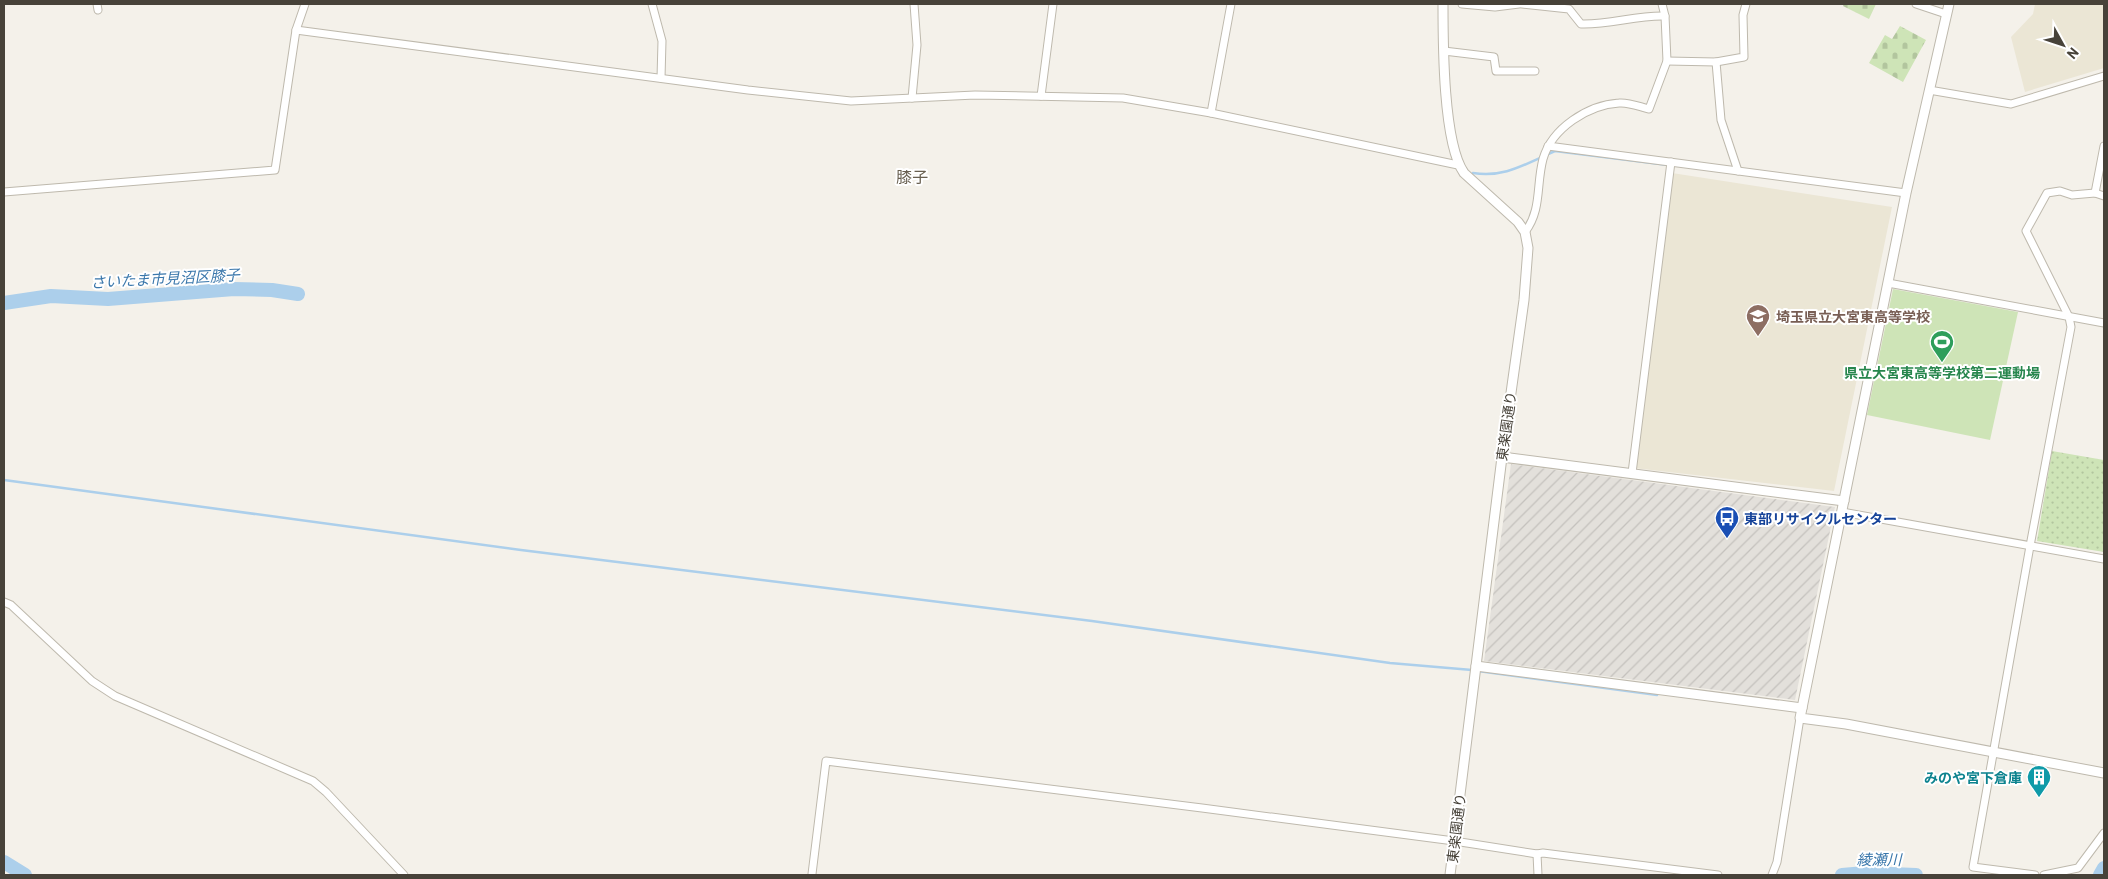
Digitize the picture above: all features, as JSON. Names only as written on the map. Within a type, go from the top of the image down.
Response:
[{"type":"street","points":[[4,192],[275,170],[296,30],[304,4]]},
{"type":"street","points":[[652,4],[662,41],[661,78]]},
{"type":"street","points":[[912,98],[917,45],[914,4]]},
{"type":"street","points":[[1040,96],[1054,4]]},
{"type":"street","points":[[1211,113],[1231,4]]},
{"type":"street","points":[[1443,4],[1444,51],[1451,138],[1458,165],[1475,183],[1509,212],[1525,232],[1533,222],[1538,202],[1543,161],[1548,146],[1572,121],[1598,108],[1620,103],[1650,109],[1667,61],[1665,16],[1662,4]]},
{"type":"street","points":[[1462,4],[1495,7],[1520,4],[1569,8],[1581,24],[1613,23],[1645,16],[1665,16]]},
{"type":"street","points":[[1667,61],[1716,62],[1744,57],[1744,15],[1746,4]]},
{"type":"street","points":[[1916,4],[1946,14]]},
{"type":"street","points":[[1772,875],[1777,862],[1800,718],[1906,193],[1949,4]]},
{"type":"street","points":[[296,30],[851,102],[975,95],[1123,98],[1211,113],[1458,165]]},
{"type":"street","points":[[1444,51],[1494,57],[1496,71],[1535,71]]},
{"type":"street","points":[[1716,62],[1721,120],[1738,171]]},
{"type":"street","points":[[1929,90],[2011,104],[2104,76]]},
{"type":"street","points":[[1548,146],[1906,193]]},
{"type":"street","points":[[2095,193],[2104,146]]},
{"type":"street","points":[[1632,473],[1671,162]]},
{"type":"street","points":[[2035,875],[1973,867],[2030,546],[2072,327],[2069,316],[2026,231],[2047,193],[2060,192],[2072,195],[2095,193],[2104,196]]},
{"type":"street","name":"東楽園通り","points":[[1450,875],[1502,457],[1528,269],[1528,248],[1525,232]]},
{"type":"street","points":[[1888,283],[2104,323]]},
{"type":"street","points":[[1502,457],[1844,501]]},
{"type":"street","points":[[1842,512],[2104,559]]},
{"type":"street","points":[[4,602],[11,605],[92,681],[115,696],[313,781],[326,792],[404,875]]},
{"type":"street","points":[[1476,666],[1802,708]]},
{"type":"street","points":[[1800,718],[1846,724],[2104,773]]},
{"type":"street","points":[[812,874],[826,761],[1454,841],[1536,854],[1552,854],[1718,875]]},
{"type":"street","points":[[2044,875],[2078,868],[2104,833]]},
{"type":"street","points":[[1536,854],[1538,875]]},
{"type":"shaded area","points":[[2035,4],[2104,4],[2104,68],[2025,92],[2011,37],[2033,14]]},
{"type":"shaded area","name":"埼玉県立大宮東高等学校","points":[[1672,173],[1892,207],[1834,491],[1634,468]]},
{"type":"shaded area","name":"東部リサイクルセンター","points":[[1511,464],[1835,507],[1795,700],[1484,661]]},
{"type":"green space","points":[[1844,4],[1876,4],[1869,19],[1843,6]]},
{"type":"green space","points":[[1900,26],[1926,40],[1903,82],[1869,63],[1885,35],[1892,39]]},
{"type":"green space","name":"県立大宮東高等学校第二運動場","points":[[1893,289],[2018,312],[1990,440],[1867,415]]},
{"type":"green space","points":[[2052,451],[2104,460],[2104,552],[2037,541]]},
{"type":"waterway","points":[[1546,155],[1555,151],[1668,165]]},
{"type":"waterway","points":[[1473,173],[1499,173],[1515,169],[1540,158]]},
{"type":"waterway","name":"さいたま市見沼区膝子","points":[[4,303],[51,296],[108,299],[234,289],[272,290],[298,294]]},
{"type":"waterway","points":[[4,480],[521,550],[1092,621],[1390,663],[1472,670]]},
{"type":"waterway","points":[[1478,671],[1657,695]]},
{"type":"waterway","name":"綾瀬川","points":[[4,862],[25,875]]},
{"type":"waterway","name":"綾瀬川","points":[[2100,875],[2104,868]]},
{"type":"waterway","name":"綾瀬川","points":[[1842,875],[1865,873],[1916,875]]},
{"type":"place","name":"埼玉県立大宮東高等学校","points":[[1758,337]]},
{"type":"place","name":"県立大宮東高等学校第二運動場","points":[[1942,363]]},
{"type":"place","name":"東部リサイクルセンター","points":[[1727,539]]},
{"type":"place","name":"みのや宮下倉庫","points":[[2039,798]]},
{"type":"district","name":"膝子","points":[[912,176]]}]
